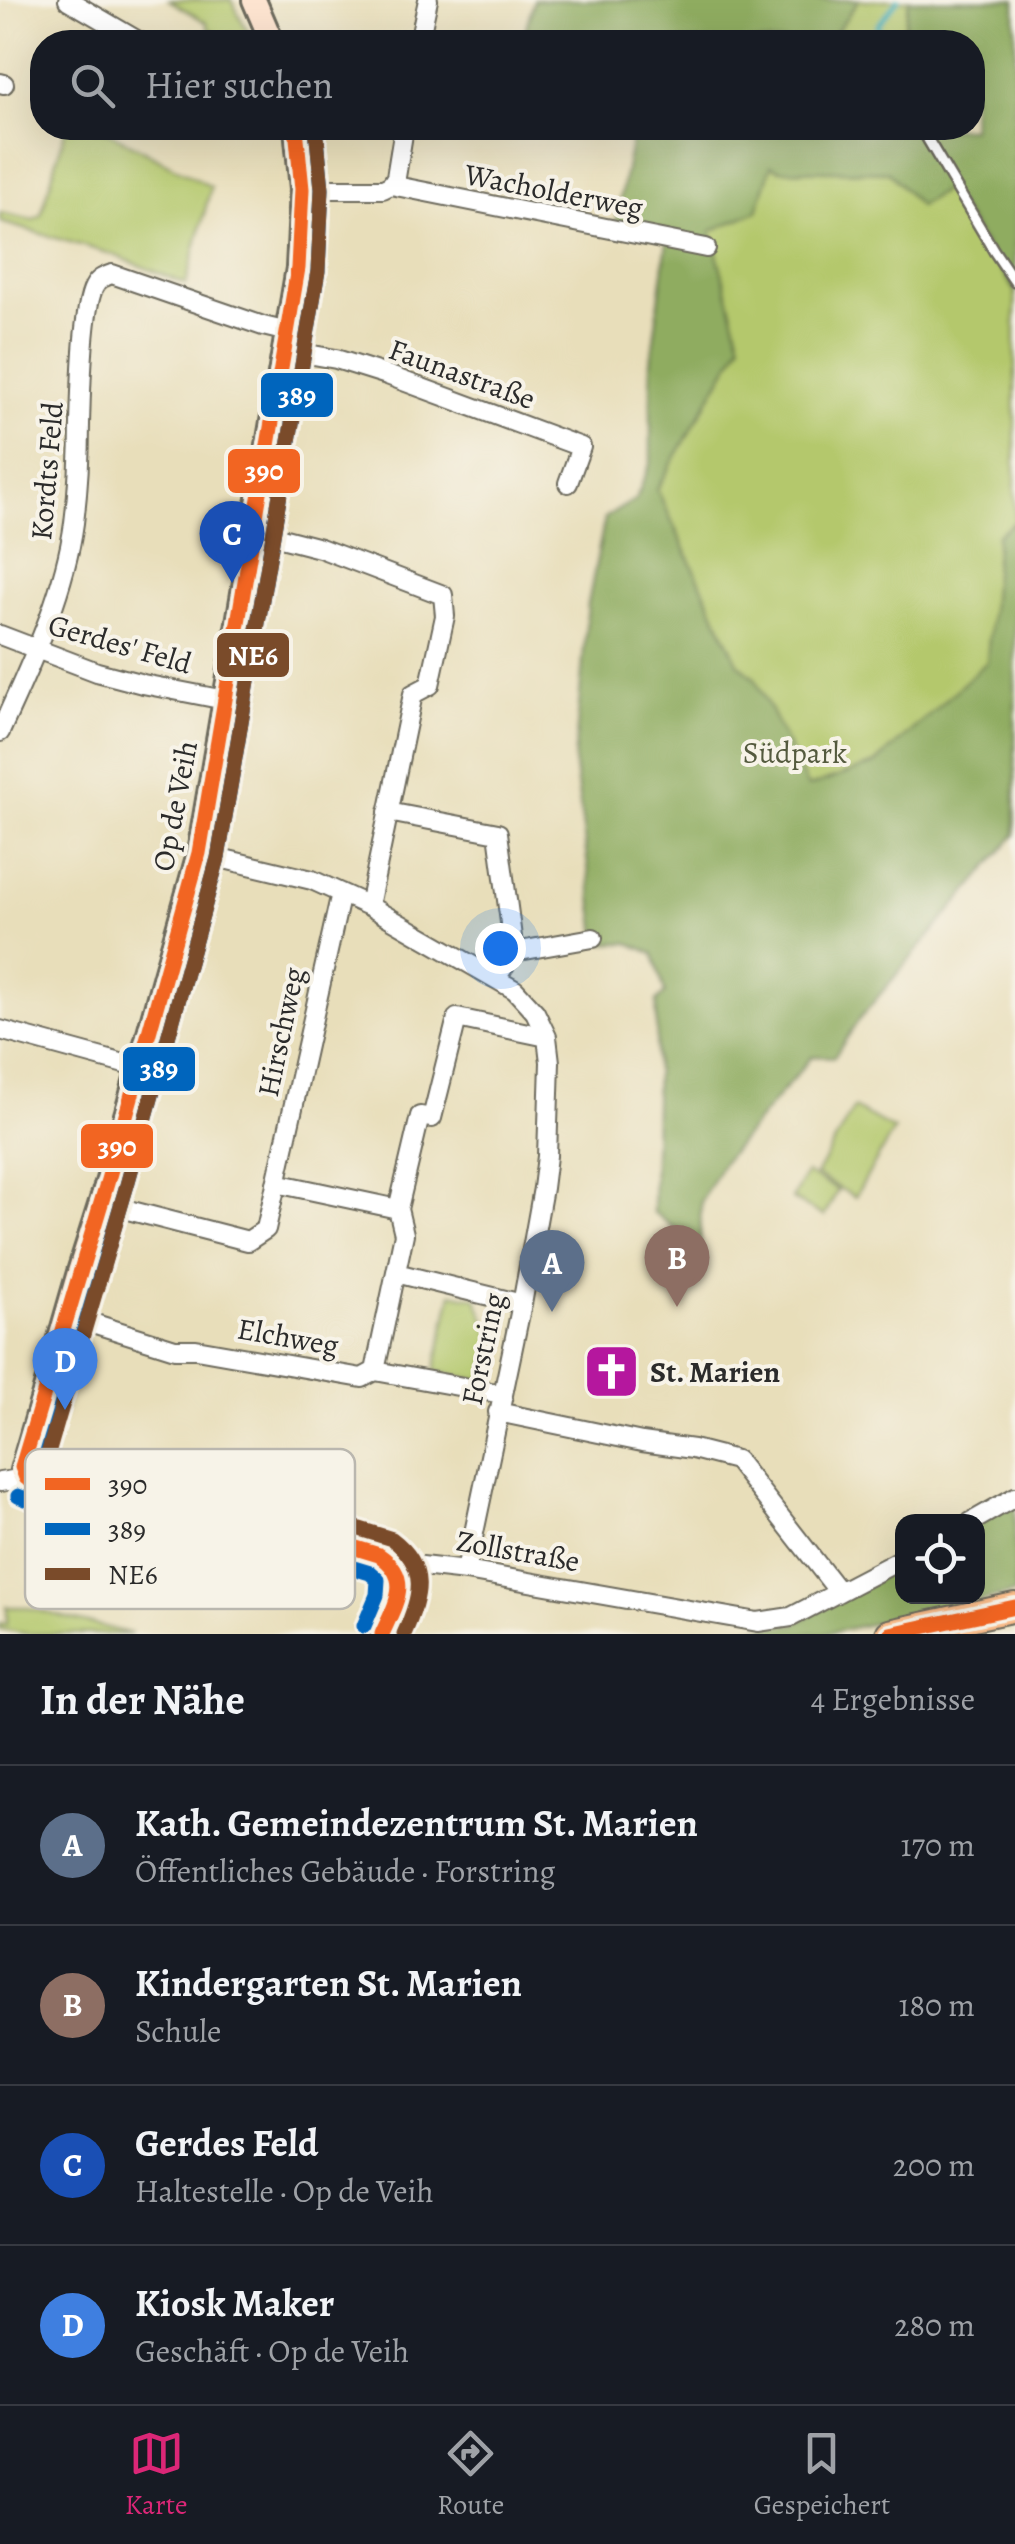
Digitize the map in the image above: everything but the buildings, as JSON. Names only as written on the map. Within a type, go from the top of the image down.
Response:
[{"type":"main road","points":[[890,1634],[1015,1608]]},
{"type":"street","points":[[68,0],[119,30]]},
{"type":"street","points":[[254,0],[267,30]]},
{"type":"street","points":[[422,30],[428,0]]},
{"type":"street","name":"Op de Veih","points":[[27,1449],[199,853],[298,268],[302,189],[297,140]]},
{"type":"street","points":[[392,186],[402,140]]},
{"type":"street","name":"Wacholderweg","points":[[302,189],[392,186],[706,248]]},
{"type":"street","name":"Kordts Feld","points":[[0,732],[37,649],[74,526],[86,323],[98,281],[112,274],[263,326],[287,341]]},
{"type":"street","name":"Faunastraße","points":[[287,341],[581,447],[568,484]]},
{"type":"street","points":[[254,531],[320,548],[443,595],[444,616],[430,684],[413,694],[369,906]]},
{"type":"street","name":"Gerdes' Feld","points":[[0,635],[97,672],[226,700]]},
{"type":"street","points":[[388,812],[498,833],[514,952],[496,978]]},
{"type":"street","name":"Forstring","points":[[199,853],[312,880],[369,906],[515,990],[528,1004],[546,1037],[550,1062],[547,1156],[522,1304],[506,1362],[466,1571]]},
{"type":"street","name":"Hirschweg","points":[[100,1204],[248,1241],[266,1230],[341,893]]},
{"type":"street","points":[[514,952],[593,938]]},
{"type":"street","points":[[375,1370],[404,1234],[398,1209],[420,1116],[432,1118],[457,1018],[546,1037]]},
{"type":"street","points":[[0,1030],[138,1068]]},
{"type":"street","points":[[276,1183],[398,1209]]},
{"type":"street","points":[[396,1272],[522,1304]]},
{"type":"street","name":"Elchweg","points":[[66,1315],[175,1349],[222,1353],[362,1378],[375,1370],[736,1460],[839,1592]]},
{"type":"street","name":"Zollstraße","points":[[0,1482],[25,1478]]},
{"type":"street","points":[[985,1514],[1015,1497]]},
{"type":"street","name":"Zollstraße","points":[[355,1548],[379,1555],[395,1567],[466,1571],[758,1622],[791,1617],[895,1563]]},
{"type":"street","points":[[382,1634],[399,1592],[400,1578],[395,1567]]},
{"type":"lane","points":[[927,140],[1015,282]]},
{"type":"green space","points":[[169,0],[231,0],[247,30],[211,30],[207,23]]},
{"type":"green space","name":"Südpark","points":[[534,0],[1015,0],[1015,835],[860,1018],[834,1057],[812,1056],[723,1162],[701,1201],[700,1247],[653,1212],[657,1001],[665,993],[654,953],[629,943],[598,943],[588,604],[605,518],[636,499],[651,462],[651,362],[668,234],[638,140],[985,140],[985,30],[525,30]]},
{"type":"green space","points":[[534,0],[859,0],[838,30],[525,30]]},
{"type":"green space","points":[[909,0],[1015,0],[1015,291],[947,188],[919,206],[889,172],[780,170],[771,166],[757,211],[711,231],[741,344],[657,489],[738,663],[755,678],[808,787],[875,764],[987,662],[997,535],[1015,522],[1015,835],[860,1018],[834,1057],[812,1056],[723,1162],[701,1201],[700,1247],[653,1212],[657,1001],[665,993],[654,954],[629,943],[598,943],[574,761],[588,604],[605,518],[636,499],[651,462],[651,362],[668,234],[615,225],[632,140],[985,140],[985,30],[904,30]]},
{"type":"green space","points":[[63,140],[123,140],[211,187],[186,284],[111,254],[0,222],[0,213],[33,220],[41,215]]},
{"type":"green space","points":[[854,1108],[894,1130],[855,1197],[816,1175]]},
{"type":"green space","points":[[806,1173],[838,1190],[824,1216],[792,1199]]},
{"type":"green space","points":[[452,1293],[476,1298],[493,1338],[483,1381],[435,1371]]},
{"type":"green space","points":[[1015,1502],[1015,1593],[985,1599],[985,1519]]},
{"type":"green space","points":[[895,1568],[895,1604],[964,1604],[824,1634],[744,1634],[743,1629],[795,1624]]},
{"type":"green space","points":[[7,1607],[24,1607],[132,1634],[27,1634],[0,1629],[0,1623],[7,1624]]},
{"type":"waterway","points":[[880,30],[877,26],[898,0]]},
{"type":"transit line","name":"390","points":[[27,1449],[108,1180],[199,853],[298,268],[302,189],[297,140]]},
{"type":"transit line","name":"389","points":[[48,1449],[218,858],[318,271],[322,189],[317,140]]},
{"type":"transit line","name":"NE6","points":[[49,1449],[218,858],[318,271],[322,189],[317,140]]},
{"type":"transit line","name":"390","points":[[25,1457],[25,1475]]},
{"type":"transit line","name":"389","points":[[18,1496],[25,1499]]},
{"type":"transit line","name":"NE6","points":[[355,1527],[392,1539],[412,1560],[417,1572],[417,1595],[404,1634]]},
{"type":"transit line","name":"390","points":[[355,1548],[379,1555],[399,1582],[396,1601],[382,1634]]},
{"type":"transit line","name":"389","points":[[355,1568],[378,1580],[377,1595],[364,1626]]},
{"type":"transit line","name":"390","points":[[890,1634],[1015,1607]]},
{"type":"place","name":"Gerdes Feld","points":[[232,583]]},
{"type":"place","name":"Kindergarten St. Marien","points":[[677,1307]]},
{"type":"place","name":"Kath. Gemeindezentrum St. Marien","points":[[552,1312]]},
{"type":"place","name":"St. Marien","points":[[611,1372]]},
{"type":"place","name":"Kiosk Maker","points":[[65,1410]]}]
